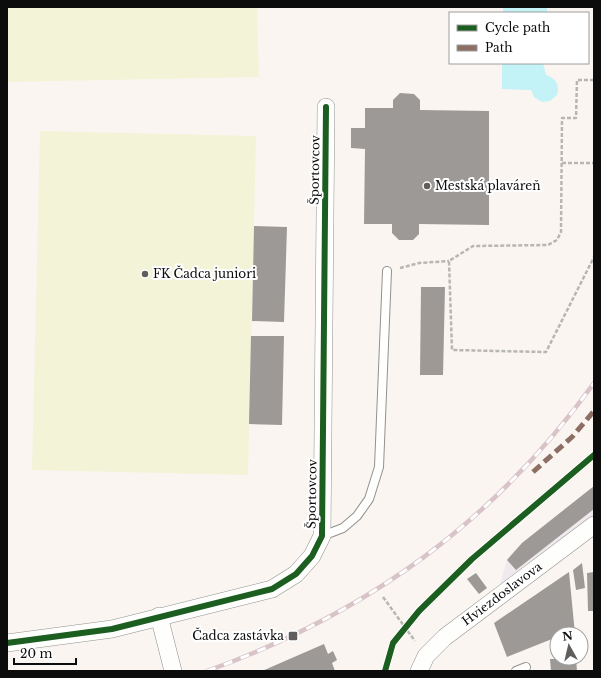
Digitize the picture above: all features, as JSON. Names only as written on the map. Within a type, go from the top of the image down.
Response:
[{"type":"street","name":"Športovcov","points":[[7,643],[112,628],[272,589],[296,574],[312,556],[322,536],[326,107]]},
{"type":"street","name":"Hviezdoslavova","points":[[423,664],[445,638],[594,525]]},
{"type":"street","points":[[159,616],[173,671]]},
{"type":"lane","points":[[322,536],[343,528],[357,516],[369,499],[379,467],[387,271]]},
{"type":"lane","points":[[516,671],[526,667]]},
{"type":"path","points":[[387,271],[419,263],[449,261],[473,246],[548,245],[557,240],[561,232],[562,118],[576,118],[577,80],[594,80]]},
{"type":"path","points":[[562,163],[594,163]]},
{"type":"path","points":[[449,261],[452,350],[546,352],[594,257]]},
{"type":"path","points":[[383,597],[423,664]]},
{"type":"path","points":[[403,629],[410,621]]},
{"type":"shaded area","points":[[594,486],[594,516],[499,588],[507,560],[522,543]]},
{"type":"green space","points":[[7,7],[257,7],[259,77],[7,82]]},
{"type":"green space","name":"FK Čadca juniori","points":[[40,131],[256,136],[248,475],[32,470]]},
{"type":"water","points":[[503,7],[547,7],[547,12],[503,12]]},
{"type":"water","points":[[502,64],[543,64],[546,75],[555,80],[558,88],[557,95],[550,101],[542,102],[534,97],[531,90],[502,89]]},
{"type":"building","name":"Mestská plaváreň","points":[[400,93],[414,94],[420,100],[420,110],[489,111],[489,225],[419,224],[419,234],[413,240],[399,240],[392,233],[392,224],[364,224],[365,149],[351,148],[351,128],[365,128],[365,108],[393,108],[393,100]]},
{"type":"building","points":[[254,226],[287,227],[284,322],[252,321]]},
{"type":"building","points":[[421,287],[445,287],[443,375],[420,375]]},
{"type":"building","points":[[251,336],[284,336],[282,425],[249,424]]},
{"type":"building","points":[[594,486],[594,509],[516,570],[507,560],[522,543]]},
{"type":"building","points":[[582,563],[585,588],[576,590],[573,570]]},
{"type":"building","points":[[569,572],[574,626],[549,626],[549,640],[507,657],[494,623]]},
{"type":"building","points":[[594,572],[594,611],[588,611],[587,573]]},
{"type":"building","points":[[476,573],[487,588],[479,594],[467,579]]},
{"type":"building","name":"Čadca zastávka","points":[[324,644],[328,654],[333,651],[337,660],[332,663],[335,671],[262,671]]},
{"type":"building","points":[[551,666],[577,666],[577,671],[551,671]]},
{"type":"railway","points":[[207,671],[266,648],[321,621],[374,591],[423,557],[470,520],[514,478],[555,433],[594,383]]},
{"type":"marked path","points":[[533,472],[572,437],[594,411]]},
{"type":"cycle path","points":[[7,643],[112,629],[272,589],[296,574],[312,556],[322,536],[326,107]]},
{"type":"cycle path","points":[[385,671],[393,643],[419,611],[472,559],[594,455]]},
{"type":"place","name":"Mestská plaváreň","points":[[427,186]]},
{"type":"place","name":"FK Čadca juniori","points":[[145,274]]},
{"type":"place","name":"Čadca zastávka","points":[[293,636]]}]
